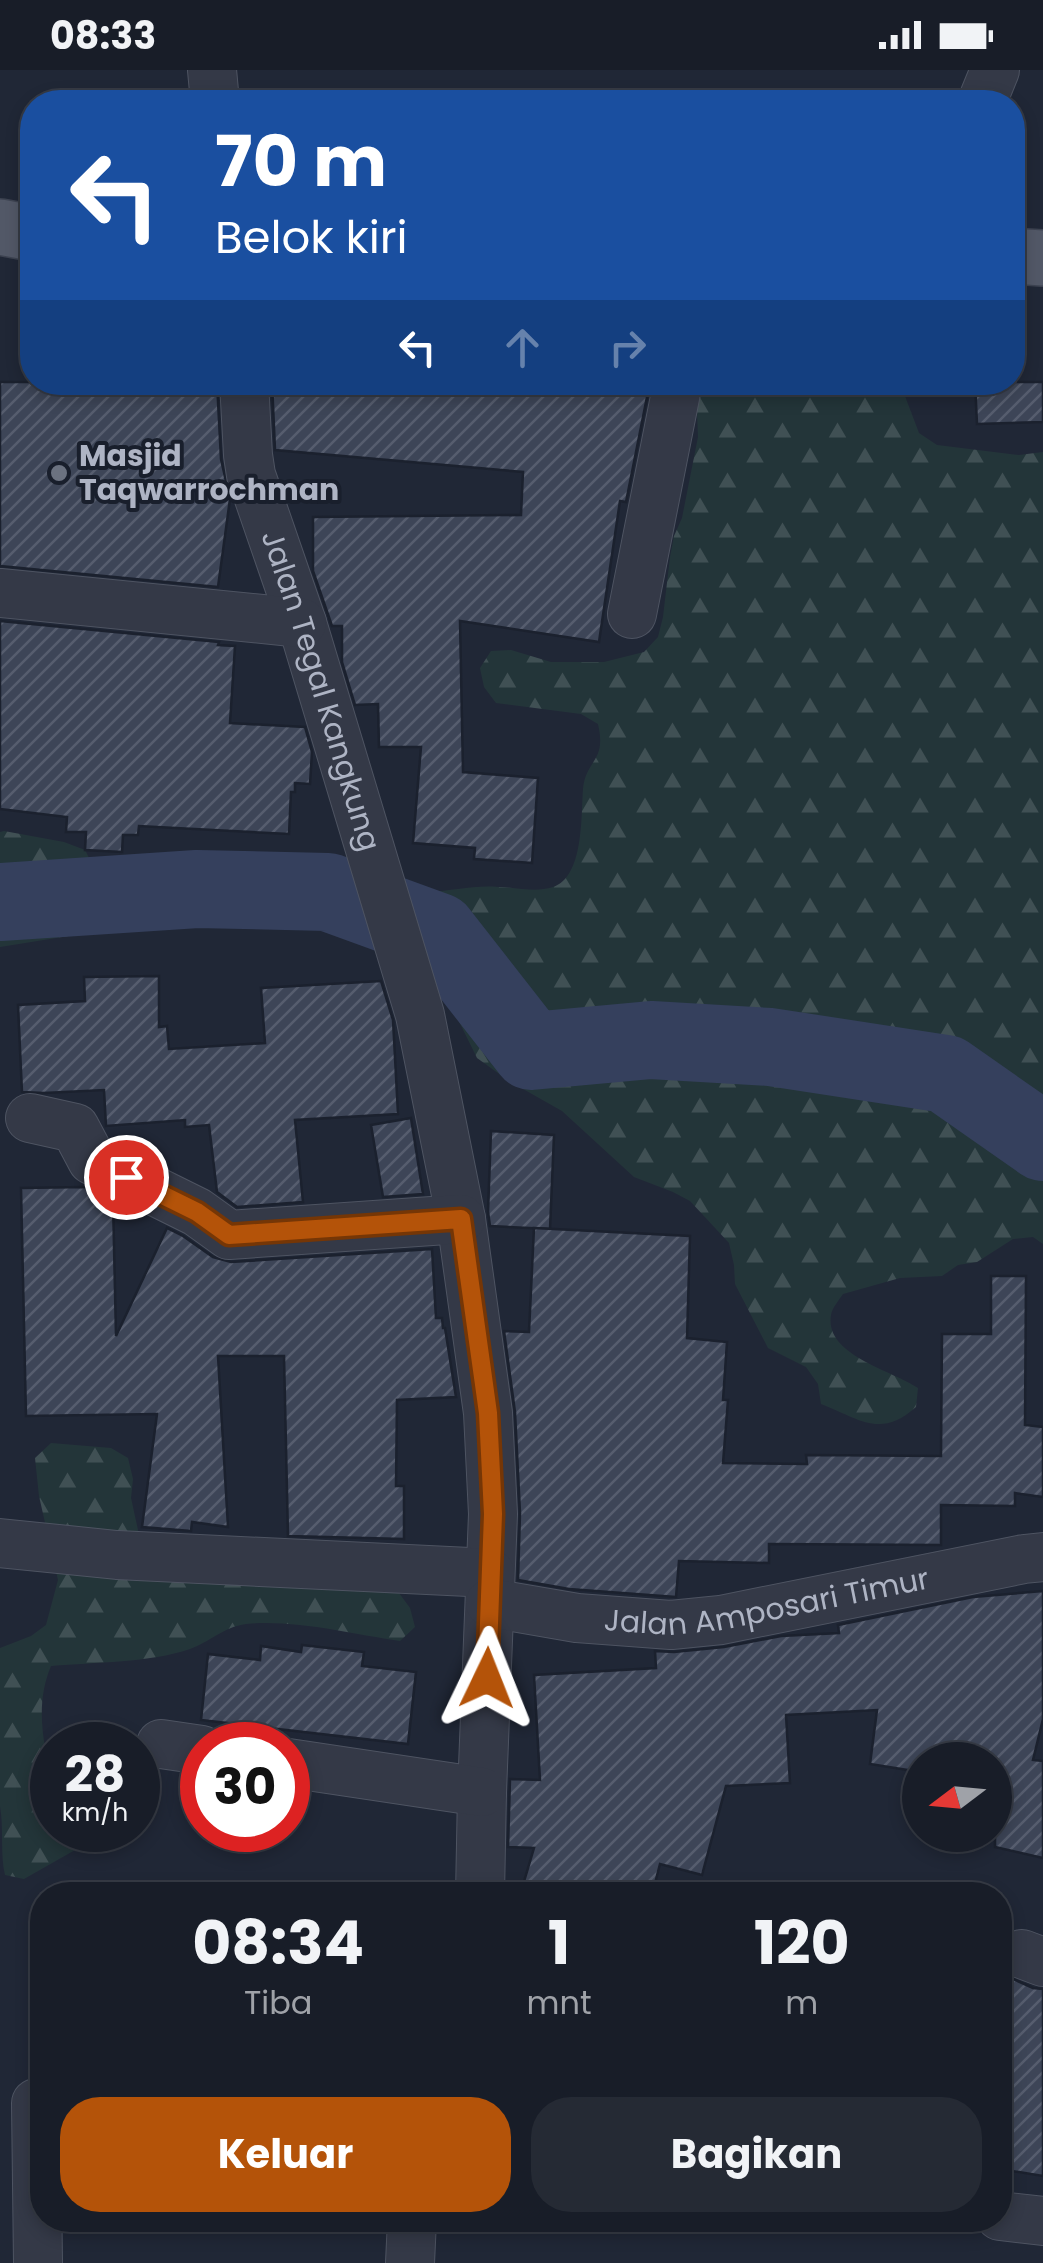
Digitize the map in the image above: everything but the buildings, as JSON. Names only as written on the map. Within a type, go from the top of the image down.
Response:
[{"type":"street","name":"Jalan Tegal Kangkung","points":[[245,395],[251,475],[302,622],[420,1015],[461,1219],[488,1413],[493,1514],[480,1882]]},
{"type":"street","points":[[632,614],[675,395]]},
{"type":"street","points":[[0,592],[302,622]]},
{"type":"street","points":[[30,1118],[75,1128],[92,1160],[197,1212],[229,1235],[461,1219]]},
{"type":"street","name":"Jalan Amposari Timur","points":[[0,1543],[490,1588],[577,1618],[671,1625],[722,1620],[1043,1557]]},
{"type":"street","points":[[310,1766],[482,1792]]},
{"type":"street","points":[[26,2099],[30,2154]]},
{"type":"street","points":[[1012,2217],[1043,2221]]},
{"type":"street","points":[[36,2232],[38,2263]]},
{"type":"street","points":[[410,2263],[411,2232]]},
{"type":"green space","points":[[696,395],[905,395],[919,433],[937,445],[1019,455],[1043,452],[1043,1244],[1033,1237],[1013,1239],[977,1262],[958,1265],[942,1276],[900,1278],[843,1294],[831,1315],[838,1341],[862,1360],[918,1388],[916,1407],[891,1422],[870,1423],[821,1404],[818,1384],[806,1367],[768,1348],[735,1284],[729,1243],[690,1201],[634,1177],[562,1111],[477,1058],[444,991],[420,910],[429,892],[481,887],[546,889],[563,881],[570,871],[579,844],[585,779],[600,746],[598,724],[581,714],[496,703],[484,687],[480,668],[491,651],[511,650],[551,662],[604,662],[644,652],[658,637],[674,536],[682,518],[698,437]]},
{"type":"green space","points":[[0,832],[85,850],[94,868],[100,916],[87,933],[0,947]]},
{"type":"green space","points":[[51,1443],[111,1448],[128,1458],[133,1479],[131,1498],[148,1576],[361,1581],[399,1593],[410,1608],[415,1627],[400,1641],[303,1625],[246,1624],[174,1654],[51,1666],[43,1696],[43,1722],[30,1722],[30,1852],[71,1852],[24,1879],[5,1875],[4,1867],[0,1648],[31,1636],[46,1625],[58,1580],[39,1496],[35,1458]]},
{"type":"waterway","points":[[0,902],[197,889],[328,892],[438,932],[531,1051],[651,1040],[770,1047],[946,1074],[1043,1142]]},
{"type":"place","name":"Masjid Taqwarrochman","points":[[59,473]]},
{"type":"route","points":[[126,1177],[197,1212],[229,1235],[461,1219],[488,1413],[493,1514],[487,1678]]}]
